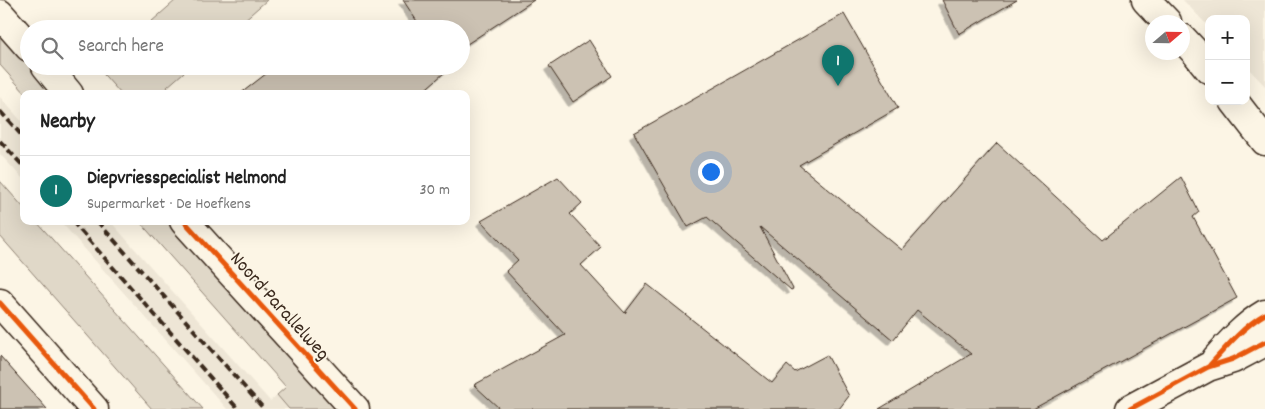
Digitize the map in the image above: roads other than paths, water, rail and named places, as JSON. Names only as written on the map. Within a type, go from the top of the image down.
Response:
[{"type":"street","points":[[1146,0],[1161,15]]},
{"type":"street","points":[[0,14],[20,37]]},
{"type":"street","points":[[1190,47],[1205,64]]},
{"type":"street","points":[[54,75],[67,90]]},
{"type":"street","points":[[1237,105],[1265,141]]},
{"type":"street","name":"Noord Parallelweg","points":[[188,225],[355,409]]},
{"type":"street","points":[[0,303],[94,409]]},
{"type":"street","points":[[1208,367],[1232,342],[1259,317],[1265,314]]},
{"type":"street","points":[[1130,409],[1208,367],[1233,359],[1265,342]]},
{"type":"railway","points":[[0,111],[20,134]]},
{"type":"railway","points":[[0,141],[20,163]]},
{"type":"railway","points":[[76,225],[238,409]]},
{"type":"railway","points":[[101,225],[264,409]]},
{"type":"place","name":"Diepvriesspecialist Helmond","points":[[838,86]]}]
